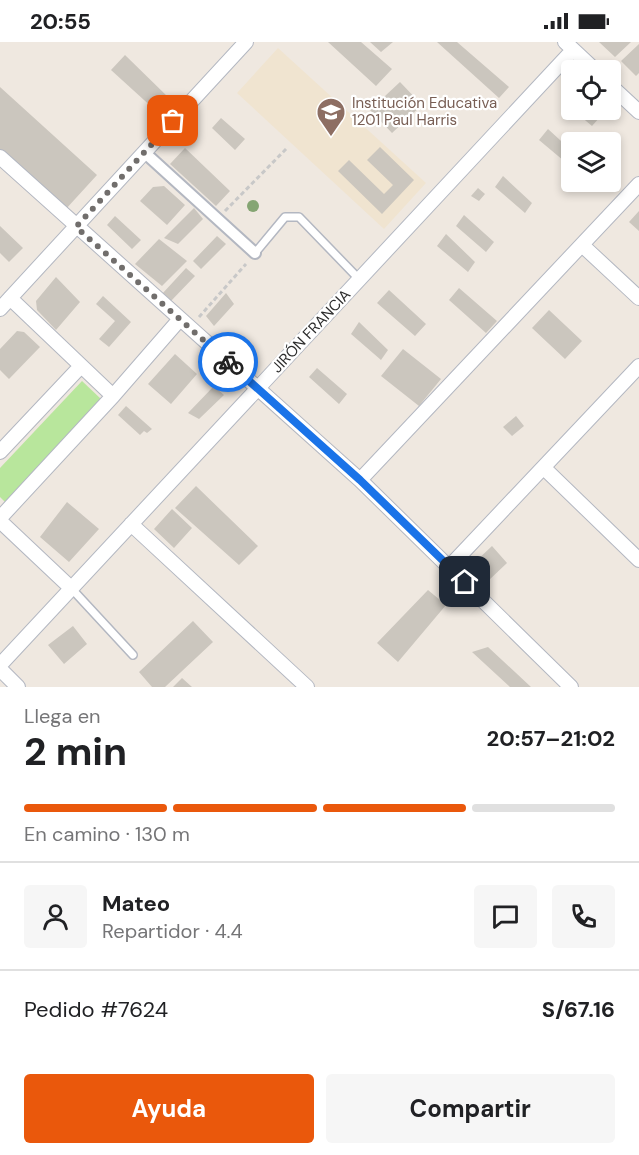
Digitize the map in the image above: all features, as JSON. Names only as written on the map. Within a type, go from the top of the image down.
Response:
[{"type":"street","points":[[113,396],[81,366],[5,304],[246,42]]},
{"type":"street","points":[[569,46],[584,60]]},
{"type":"street","name":"JIRÓN FRANCIA","points":[[0,665],[359,279],[569,46]]},
{"type":"street","points":[[621,96],[639,112]]},
{"type":"street","points":[[144,152],[255,253]]},
{"type":"street","points":[[0,157],[360,480],[571,687]]},
{"type":"street","points":[[360,480],[639,184]]},
{"type":"street","points":[[582,245],[639,298]]},
{"type":"street","points":[[71,588],[0,519],[113,396],[185,323]]},
{"type":"street","points":[[0,452],[81,366]]},
{"type":"street","points":[[450,566],[639,366]]},
{"type":"street","points":[[544,468],[639,560]]},
{"type":"street","points":[[131,524],[307,687]]},
{"type":"street","points":[[0,669],[18,687]]},
{"type":"lane","points":[[255,253],[285,217],[299,217],[359,279]]},
{"type":"lane","points":[[71,588],[133,655]]},
{"type":"path","points":[[218,219],[287,148]]},
{"type":"path","points":[[185,323],[255,253]]},
{"type":"shaded area","name":"Institución Educativa 1201 Paul Harris","points":[[278,48],[426,183],[384,229],[237,93]]},
{"type":"green space","points":[[82,381],[101,399],[5,502],[0,497],[0,468]]},
{"type":"building","points":[[328,42],[361,42],[392,69],[376,86]]},
{"type":"building","points":[[370,42],[393,42],[381,52]]},
{"type":"building","points":[[437,42],[457,42],[509,87],[499,98]]},
{"type":"building","points":[[599,42],[631,42],[615,57]]},
{"type":"building","points":[[639,44],[639,73],[636,76],[621,61]]},
{"type":"building","points":[[125,55],[168,97],[155,110],[111,70]]},
{"type":"building","points":[[400,82],[422,105],[392,133],[370,110]]},
{"type":"building","points":[[0,87],[97,175],[65,210],[0,150]]},
{"type":"building","points":[[221,118],[245,139],[235,150],[212,128]]},
{"type":"building","points":[[585,120],[597,120],[592,126]]},
{"type":"building","points":[[548,129],[561,141],[561,158],[539,140]]},
{"type":"building","points":[[380,147],[414,180],[382,214],[338,171],[349,160],[384,194],[393,185],[367,160]]},
{"type":"building","points":[[185,148],[230,191],[216,206],[170,164]]},
{"type":"building","points":[[503,176],[532,203],[525,213],[495,187]]},
{"type":"building","points":[[164,186],[185,205],[167,225],[140,201],[153,187]]},
{"type":"building","points":[[478,188],[485,194],[479,201],[471,196]]},
{"type":"building","points":[[194,208],[203,219],[178,244],[164,238]]},
{"type":"building","points":[[639,211],[639,231],[629,222]]},
{"type":"building","points":[[464,215],[494,242],[486,252],[456,226]]},
{"type":"building","points":[[115,216],[141,240],[132,249],[107,225]]},
{"type":"building","points":[[0,226],[23,248],[9,262],[0,253]]},
{"type":"building","points":[[446,234],[475,262],[468,272],[437,246]]},
{"type":"building","points":[[217,236],[226,244],[201,269],[193,261]]},
{"type":"building","points":[[159,239],[187,261],[162,286],[135,264]]},
{"type":"building","points":[[186,268],[195,276],[170,302],[162,294]]},
{"type":"building","points":[[56,277],[80,302],[56,330],[37,310],[36,301]]},
{"type":"building","points":[[459,288],[497,321],[486,333],[449,300]]},
{"type":"building","points":[[389,290],[426,324],[415,336],[377,303]]},
{"type":"building","points":[[226,293],[234,304],[214,326],[206,316]]},
{"type":"building","points":[[103,296],[131,322],[109,347],[99,339],[115,321],[96,304]]},
{"type":"building","points":[[549,310],[582,341],[565,359],[532,328]]},
{"type":"building","points":[[359,322],[388,350],[381,360],[351,334]]},
{"type":"building","points":[[17,331],[24,332],[40,347],[9,379],[0,370],[0,349]]},
{"type":"building","points":[[403,349],[441,379],[419,406],[381,376]]},
{"type":"building","points":[[175,354],[197,374],[171,404],[148,384]]},
{"type":"building","points":[[317,368],[347,394],[339,404],[309,377]]},
{"type":"building","points":[[214,386],[224,395],[199,419],[188,413]]},
{"type":"building","points":[[126,406],[152,429],[140,435],[118,415]]},
{"type":"building","points":[[516,416],[524,426],[512,436],[503,427]]},
{"type":"building","points":[[196,486],[258,546],[239,565],[175,508]]},
{"type":"building","points":[[67,502],[99,529],[69,562],[40,537]]},
{"type":"building","points":[[172,509],[192,528],[174,548],[154,529]]},
{"type":"building","points":[[492,546],[507,563],[488,581],[472,565]]},
{"type":"building","points":[[428,590],[446,605],[398,662],[377,643]]},
{"type":"building","points":[[193,621],[213,642],[165,687],[152,687],[139,672]]},
{"type":"building","points":[[73,626],[87,644],[64,664],[48,645]]},
{"type":"building","points":[[488,647],[531,687],[510,687],[472,652]]},
{"type":"building","points":[[182,678],[192,687],[173,687]]},
{"type":"way so far","points":[[173,121],[76,227],[228,362]]},
{"type":"place","name":"Institución Educativa 1201 Paul Harris","points":[[331,138]]},
{"type":"route","points":[[228,362],[360,480],[465,582]]}]
